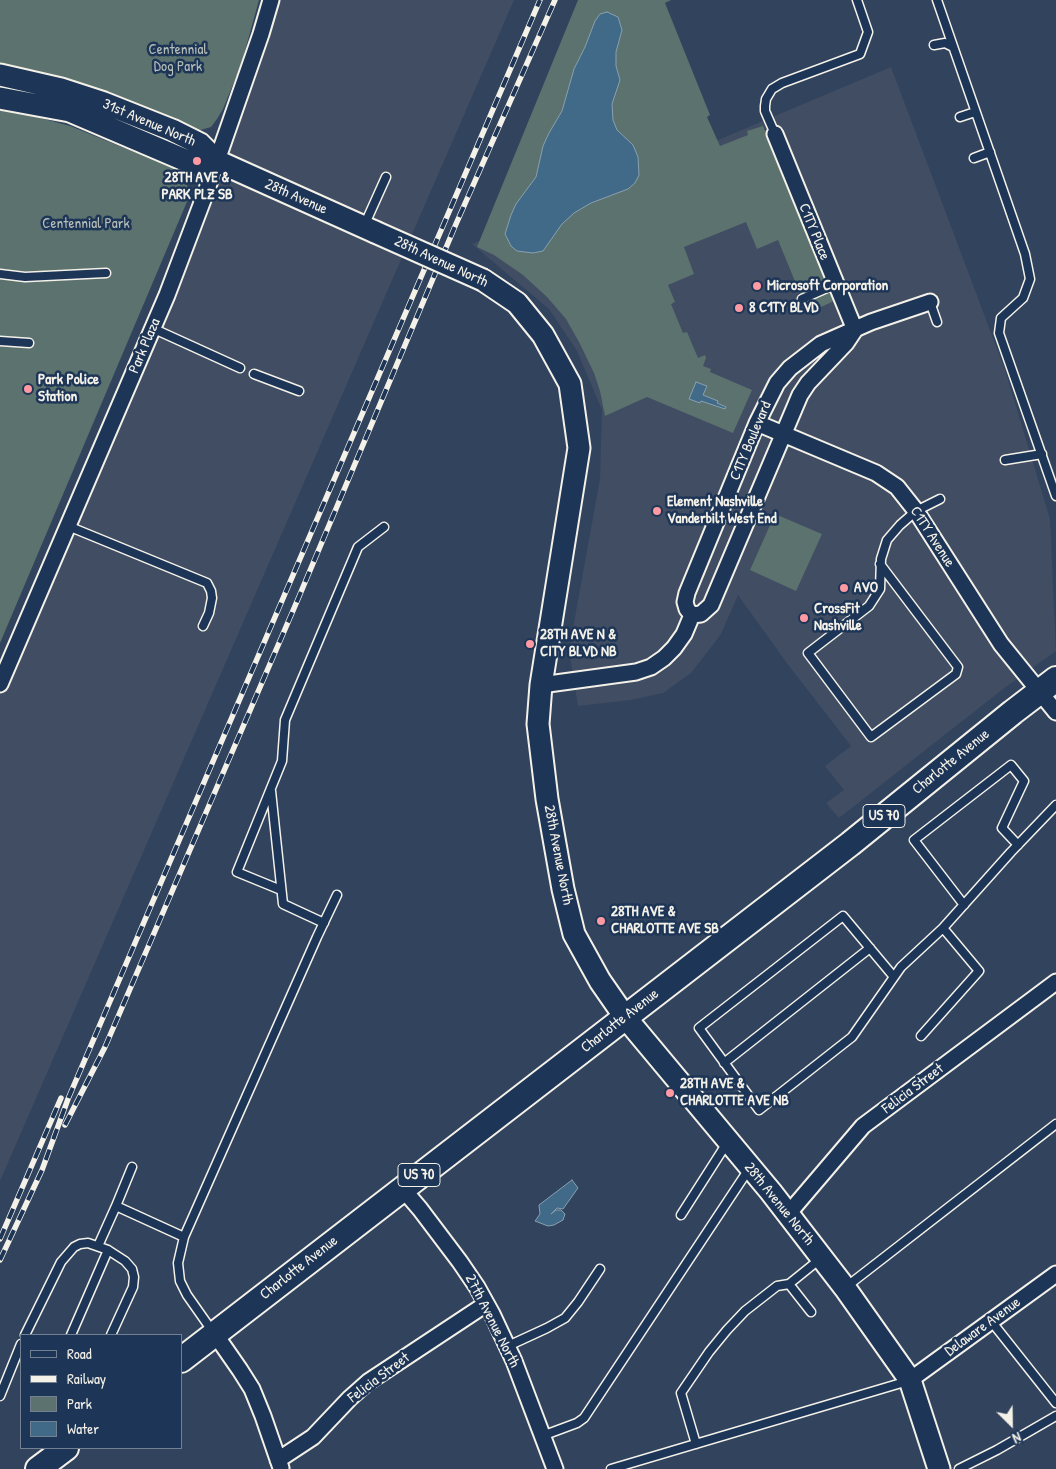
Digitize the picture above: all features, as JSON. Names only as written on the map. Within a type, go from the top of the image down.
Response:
[{"type":"main road","name":"31st Avenue North","points":[[0,74],[61,89],[104,103],[172,130],[200,144],[217,162]]},
{"type":"main road","name":"31st Avenue North","points":[[0,98],[70,111],[194,164],[217,162]]},
{"type":"main road","name":"28th Avenue","points":[[217,162],[369,229]]},
{"type":"main road","name":"28th Avenue North","points":[[369,229],[483,280],[517,303],[543,335],[570,384],[579,448],[541,685],[538,724],[547,798],[563,888],[574,934],[600,981],[625,1017],[822,1257],[910,1380],[939,1469]]},
{"type":"main road","name":"Charlotte Avenue","points":[[182,1359],[850,844],[1051,681]]},
{"type":"main road","points":[[38,1469],[65,1449]]},
{"type":"street","name":"Park Plaza","points":[[0,684],[170,286],[217,162],[262,34],[271,0]]},
{"type":"street","name":"C1TY Place","points":[[775,134],[855,330]]},
{"type":"street","name":"C1TY Boulevard","points":[[855,330],[846,344],[808,383],[795,405],[711,605],[701,614],[692,615],[687,609],[685,602],[687,593],[773,389],[790,368],[821,344],[871,322],[930,302]]},
{"type":"street","name":"C1TY Avenue","points":[[758,423],[884,477],[897,487],[916,512],[1001,644],[1051,681]]},
{"type":"street","points":[[541,685],[636,672],[651,667],[674,648],[684,634],[692,615]]},
{"type":"street","points":[[1051,681],[1056,712]]},
{"type":"street","name":"Felicia Street","points":[[788,1214],[864,1126],[1056,982]]},
{"type":"street","name":"27th Avenue North","points":[[402,1188],[460,1262],[486,1304],[508,1346],[555,1469]]},
{"type":"street","name":"Delaware Avenue","points":[[910,1380],[1056,1274]]},
{"type":"street","name":"Felicia Street","points":[[280,1464],[313,1437],[368,1382],[486,1304]]},
{"type":"street","points":[[215,1334],[252,1390],[264,1416],[280,1464]]},
{"type":"lane","points":[[775,134],[765,106],[766,99],[772,89],[782,83],[860,54],[868,32],[856,0]]},
{"type":"lane","points":[[937,0],[1025,254],[1030,279],[1023,298],[1001,318],[999,333],[1056,496]]},
{"type":"lane","points":[[934,45],[945,43],[953,48]]},
{"type":"lane","points":[[960,117],[975,112]]},
{"type":"lane","points":[[974,158],[990,152]]},
{"type":"lane","points":[[369,229],[386,177]]},
{"type":"lane","points":[[0,274],[25,277],[106,273]]},
{"type":"lane","points":[[802,299],[836,284]]},
{"type":"lane","points":[[930,302],[938,322]]},
{"type":"lane","points":[[152,328],[240,368]]},
{"type":"lane","points":[[0,341],[29,343]]},
{"type":"lane","points":[[254,374],[299,391]]},
{"type":"lane","points":[[1005,460],[1042,454]]},
{"type":"lane","points":[[880,564],[958,667],[956,674],[871,737],[808,653],[869,606],[880,589],[880,564],[887,540],[900,525],[916,512],[940,499]]},
{"type":"lane","points":[[68,526],[207,583],[211,590],[212,598],[209,613],[203,626]]},
{"type":"lane","points":[[281,890],[237,872],[282,761],[285,720],[358,547],[384,527]]},
{"type":"lane","points":[[964,905],[914,840],[1011,765],[1024,781],[1002,828],[1018,845]]},
{"type":"lane","points":[[270,789],[283,904],[324,922]]},
{"type":"lane","points":[[894,978],[843,916],[698,1028],[759,1110],[852,1037],[894,978],[901,967],[943,928],[1056,806]]},
{"type":"lane","points":[[215,1334],[187,1295],[180,1281],[178,1263],[184,1237],[337,895]]},
{"type":"lane","points":[[921,1036],[979,971],[943,928]]},
{"type":"lane","points":[[724,1063],[870,948]]},
{"type":"lane","points":[[845,1288],[1056,1124]]},
{"type":"lane","points":[[681,1215],[728,1142]]},
{"type":"lane","points":[[98,1246],[132,1167]]},
{"type":"lane","points":[[542,1436],[577,1423],[584,1418],[750,1168]]},
{"type":"lane","points":[[116,1206],[184,1237]]},
{"type":"lane","points":[[25,1334],[61,1262],[74,1247],[88,1243],[108,1250],[125,1261],[132,1269],[134,1277],[133,1287],[111,1334]]},
{"type":"lane","points":[[71,1334],[108,1250]]},
{"type":"lane","points":[[696,1444],[681,1394],[709,1352],[739,1317],[777,1286],[789,1284],[822,1257]]},
{"type":"lane","points":[[508,1346],[553,1326],[565,1318],[600,1269]]},
{"type":"lane","points":[[789,1284],[811,1312]]},
{"type":"lane","points":[[992,1321],[1056,1403]]},
{"type":"lane","points":[[0,1396],[20,1346]]},
{"type":"lane","points":[[612,1469],[910,1380]]},
{"type":"lane","points":[[958,1469],[997,1450],[1056,1416]]},
{"type":"shaded area","points":[[271,0],[514,0],[0,1181],[0,684],[167,295]]},
{"type":"shaded area","points":[[891,67],[1005,370],[1050,519],[1056,651],[1003,689],[839,818],[826,803],[844,790],[825,766],[851,746],[786,662],[738,595],[721,634],[709,650],[691,673],[663,693],[631,700],[578,706],[569,650],[600,479],[602,410],[577,351],[549,309],[472,244]]},
{"type":"green space","name":"Centennial Dog Park","points":[[0,0],[259,0],[241,65],[223,109],[211,127],[197,131],[68,81],[0,64]]},
{"type":"green space","points":[[578,0],[671,0],[665,3],[710,115],[707,117],[720,146],[748,135],[747,131],[763,126],[834,301],[808,313],[778,240],[757,249],[746,222],[684,247],[694,274],[668,285],[675,302],[671,304],[683,333],[687,332],[698,358],[705,355],[706,358],[703,366],[711,369],[710,372],[752,390],[733,433],[647,397],[605,416],[594,373],[566,319],[547,297],[523,275],[494,255],[477,247]]},
{"type":"green space","name":"Centennial Park","points":[[0,107],[70,126],[169,166],[178,171],[184,179],[189,197],[0,643]]},
{"type":"green space","points":[[775,514],[822,534],[796,591],[750,570]]},
{"type":"water","points":[[607,12],[618,17],[622,30],[616,52],[616,66],[620,80],[612,104],[613,120],[617,130],[633,145],[638,157],[639,175],[635,183],[628,189],[591,203],[574,213],[562,224],[543,251],[533,253],[517,251],[511,246],[505,234],[511,215],[516,204],[536,177],[543,146],[562,111],[574,69],[595,21],[600,14]]},
{"type":"water","points":[[696,382],[707,386],[703,395],[718,401],[717,403],[726,407],[725,409],[689,399]]},
{"type":"water","points":[[572,1180],[578,1188],[563,1209],[557,1208],[551,1214],[556,1210],[561,1210],[565,1214],[563,1220],[548,1226],[535,1221],[540,1214],[539,1205]]},
{"type":"railway","points":[[0,1260],[42,1170],[68,1099],[540,0]]},
{"type":"railway","points":[[65,1125],[105,1047],[298,599],[456,224],[555,0]]},
{"type":"railway","points":[[0,1239],[61,1098]]},
{"type":"place","name":"28TH AVE & PARK PLZ SB","points":[[197,161]]},
{"type":"place","name":"Microsoft Corporation","points":[[757,286]]},
{"type":"place","name":"8 C1TY BLVD","points":[[739,308]]},
{"type":"place","name":"Park Police Station","points":[[28,389]]},
{"type":"place","name":"Element Nashville Vanderbilt West End","points":[[657,511]]},
{"type":"place","name":"AVO","points":[[844,588]]},
{"type":"place","name":"CrossFit Nashville","points":[[804,618]]},
{"type":"place","name":"28TH AVE N & CITY BLVD NB","points":[[530,644]]},
{"type":"place","name":"28TH AVE & CHARLOTTE AVE SB","points":[[601,921]]},
{"type":"place","name":"28TH AVE & CHARLOTTE AVE NB","points":[[670,1093]]}]
